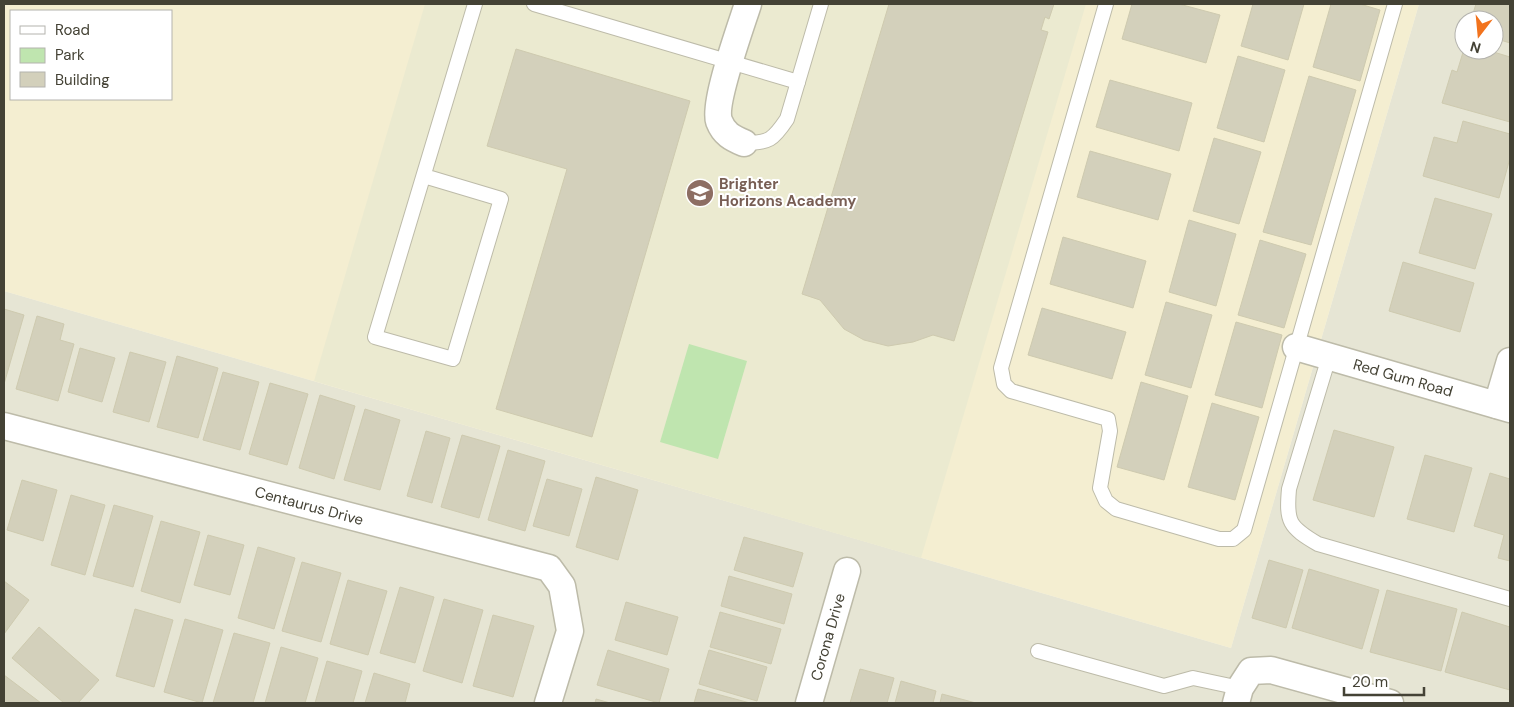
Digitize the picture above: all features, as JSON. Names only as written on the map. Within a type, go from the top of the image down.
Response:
[{"type":"street","points":[[744,143],[728,137],[719,120],[719,99],[748,4]]},
{"type":"street","name":"Red Gum Road","points":[[1296,347],[1504,407]]},
{"type":"street","points":[[1504,407],[1510,361]]},
{"type":"street","name":"Centaurus Drive","points":[[8,432],[549,568],[562,586],[570,631],[548,703]]},
{"type":"street","name":"Corona Drive","points":[[809,703],[847,571]]},
{"type":"street","points":[[1238,696],[1251,671],[1271,670],[1390,703]]},
{"type":"lane","points":[[424,176],[501,199],[453,360],[375,337],[475,4]]},
{"type":"lane","points":[[534,4],[798,82]]},
{"type":"lane","points":[[744,143],[763,143],[777,134],[786,119],[821,4]]},
{"type":"lane","points":[[1106,4],[1001,368],[1004,384],[1011,391],[1108,419],[1110,431],[1100,488],[1106,501],[1116,509],[1219,539],[1233,539],[1244,530],[1395,4]]},
{"type":"lane","points":[[1328,357],[1289,489],[1287,510],[1291,522],[1301,534],[1318,544],[1510,599]]},
{"type":"lane","points":[[1038,652],[1164,686],[1193,678],[1238,696]]},
{"type":"shaded area","points":[[4,4],[1419,4],[1231,648],[4,291]]},
{"type":"shaded area","name":"Brighter Horizons Academy","points":[[425,4],[1086,4],[921,558],[314,381]]},
{"type":"shaded area","points":[[1419,4],[1510,4],[1510,703],[4,703],[4,291],[1231,648]]},
{"type":"green space","points":[[689,344],[747,361],[718,459],[660,442]]},
{"type":"building","points":[[889,4],[1054,4],[1049,19],[1045,17],[1041,30],[1048,32],[954,341],[933,335],[913,342],[888,346],[864,340],[844,329],[820,300],[802,294]]},
{"type":"building","points":[[1132,4],[1179,4],[1220,15],[1206,63],[1122,39]]},
{"type":"building","points":[[1253,4],[1304,4],[1288,60],[1241,46]]},
{"type":"building","points":[[1331,4],[1360,4],[1380,10],[1360,81],[1313,67]]},
{"type":"building","points":[[1476,4],[1510,4],[1510,43],[1504,41],[1504,10],[1474,10]]},
{"type":"building","points":[[516,49],[690,101],[592,437],[496,409],[567,169],[487,146]]},
{"type":"building","points":[[1504,55],[1510,57],[1510,122],[1442,103],[1452,70],[1457,72],[1461,60],[1504,60]]},
{"type":"building","points":[[1238,56],[1285,70],[1264,142],[1217,128]]},
{"type":"building","points":[[1309,76],[1356,90],[1311,245],[1263,232]]},
{"type":"building","points":[[1110,80],[1192,103],[1179,151],[1096,127]]},
{"type":"building","points":[[1463,121],[1510,134],[1510,158],[1499,198],[1423,176],[1434,137],[1457,143]]},
{"type":"building","points":[[1214,138],[1261,152],[1239,224],[1193,211]]},
{"type":"building","points":[[1090,151],[1171,174],[1158,220],[1077,197]]},
{"type":"building","points":[[1435,198],[1492,214],[1475,269],[1419,253]]},
{"type":"building","points":[[1189,220],[1236,234],[1216,306],[1169,292]]},
{"type":"building","points":[[1063,237],[1146,261],[1133,308],[1050,284]]},
{"type":"building","points":[[1260,240],[1306,254],[1284,328],[1238,315]]},
{"type":"building","points":[[1403,262],[1474,283],[1460,332],[1389,311]]},
{"type":"building","points":[[1166,302],[1212,315],[1191,388],[1145,375]]},
{"type":"building","points":[[1042,308],[1126,332],[1112,379],[1028,355]]},
{"type":"building","points":[[4,309],[24,315],[4,384]]},
{"type":"building","points":[[37,316],[64,324],[60,340],[74,344],[58,401],[16,389]]},
{"type":"building","points":[[1236,322],[1282,335],[1262,408],[1215,395]]},
{"type":"building","points":[[80,348],[115,358],[102,402],[68,392]]},
{"type":"building","points":[[130,352],[166,362],[149,422],[113,412]]},
{"type":"building","points":[[177,356],[218,368],[198,438],[157,427]]},
{"type":"building","points":[[223,372],[259,382],[240,450],[203,440]]},
{"type":"building","points":[[1141,382],[1188,396],[1164,480],[1117,467]]},
{"type":"building","points":[[270,383],[308,394],[287,465],[249,454]]},
{"type":"building","points":[[320,395],[355,406],[334,479],[299,468]]},
{"type":"building","points":[[1212,403],[1259,417],[1235,500],[1188,487]]},
{"type":"building","points":[[365,409],[400,420],[380,490],[344,480]]},
{"type":"building","points":[[1334,430],[1394,447],[1374,517],[1313,500]]},
{"type":"building","points":[[426,431],[450,438],[432,503],[407,496]]},
{"type":"building","points":[[462,435],[500,446],[479,518],[441,507]]},
{"type":"building","points":[[508,450],[545,461],[525,531],[488,520]]},
{"type":"building","points":[[1425,455],[1472,468],[1454,532],[1407,519]]},
{"type":"building","points":[[1490,473],[1510,479],[1510,561],[1498,558],[1504,535],[1474,526]]},
{"type":"building","points":[[596,477],[638,490],[618,560],[576,547]]},
{"type":"building","points":[[547,479],[582,489],[569,536],[533,526]]},
{"type":"building","points":[[22,480],[57,490],[43,541],[7,530]]},
{"type":"building","points":[[71,495],[105,505],[85,575],[51,565]]},
{"type":"building","points":[[114,505],[153,516],[133,587],[93,576]]},
{"type":"building","points":[[161,521],[200,532],[180,603],[141,591]]},
{"type":"building","points":[[208,535],[244,545],[230,595],[194,585]]},
{"type":"building","points":[[744,537],[803,553],[793,587],[734,570]]},
{"type":"building","points":[[258,547],[295,558],[274,629],[238,618]]},
{"type":"building","points":[[1269,560],[1303,570],[1286,628],[1252,618]]},
{"type":"building","points":[[302,562],[341,573],[321,642],[282,631]]},
{"type":"building","points":[[1309,569],[1379,590],[1362,649],[1292,628]]},
{"type":"building","points":[[729,576],[792,594],[784,624],[721,606]]},
{"type":"building","points":[[348,580],[387,591],[368,655],[330,644]]},
{"type":"building","points":[[4,581],[29,600],[4,634]]},
{"type":"building","points":[[400,587],[434,597],[415,663],[380,653]]},
{"type":"building","points":[[1387,590],[1457,609],[1441,671],[1370,652]]},
{"type":"building","points":[[444,599],[483,610],[462,683],[423,671]]},
{"type":"building","points":[[626,602],[678,617],[667,655],[615,640]]},
{"type":"building","points":[[135,609],[173,620],[154,687],[116,676]]},
{"type":"building","points":[[720,612],[781,629],[771,664],[710,647]]},
{"type":"building","points":[[1462,612],[1510,627],[1510,690],[1445,672]]},
{"type":"building","points":[[493,615],[534,626],[513,697],[473,686]]},
{"type":"building","points":[[185,619],[223,630],[202,703],[164,692]]},
{"type":"building","points":[[39,627],[99,680],[78,703],[64,703],[12,658]]},
{"type":"building","points":[[234,633],[270,643],[253,703],[213,703]]},
{"type":"building","points":[[281,647],[318,658],[305,703],[265,703]]},
{"type":"building","points":[[608,650],[669,669],[659,703],[597,685]]},
{"type":"building","points":[[709,650],[767,667],[757,701],[699,684]]},
{"type":"building","points":[[327,661],[362,671],[353,703],[315,703]]},
{"type":"building","points":[[860,669],[894,678],[887,703],[850,703]]},
{"type":"building","points":[[374,673],[410,684],[405,703],[365,703]]},
{"type":"building","points":[[4,675],[41,703],[4,703]]},
{"type":"building","points":[[901,681],[936,691],[933,703],[895,703]]},
{"type":"building","points":[[698,689],[750,703],[694,703]]},
{"type":"building","points":[[942,694],[976,703],[940,703]]},
{"type":"building","points":[[596,699],[610,703],[595,703]]},
{"type":"place","name":"Brighter Horizons Academy","points":[[700,193]]}]
